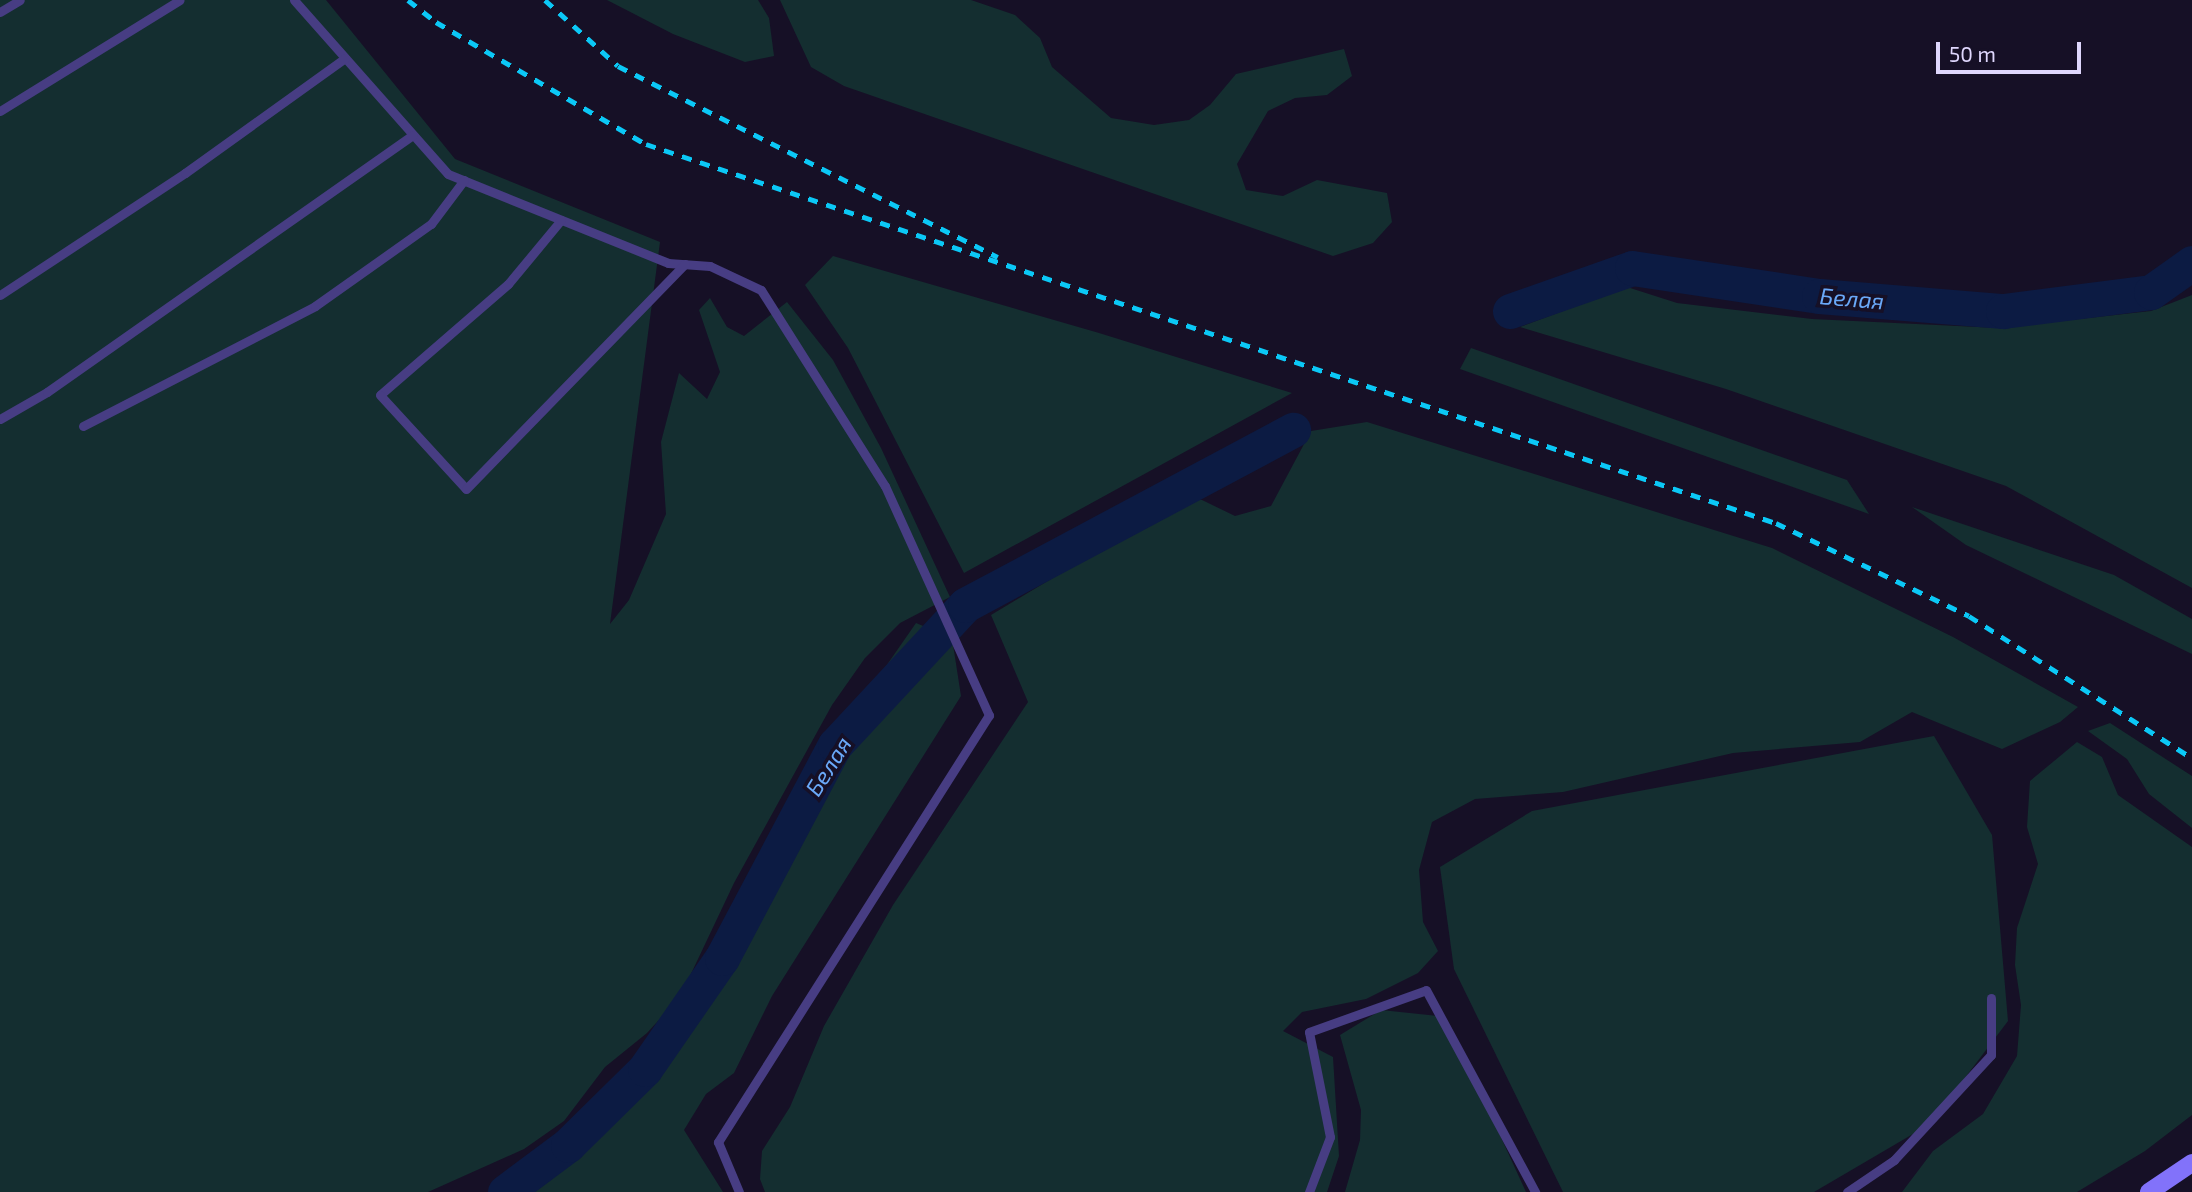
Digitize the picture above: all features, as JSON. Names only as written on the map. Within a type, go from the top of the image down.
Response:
[{"type":"main road","points":[[2149,1192],[2192,1163]]},
{"type":"lane","points":[[0,12],[20,0]]},
{"type":"lane","points":[[0,111],[180,0]]},
{"type":"lane","points":[[294,0],[448,174],[668,263],[710,266],[761,290],[884,486],[989,715],[718,1142],[738,1192]]},
{"type":"lane","points":[[0,295],[185,173],[345,58]]},
{"type":"lane","points":[[0,419],[47,392],[413,135]]},
{"type":"lane","points":[[83,426],[315,306],[431,224],[464,180]]},
{"type":"lane","points":[[561,220],[508,284],[380,395],[466,489],[685,264]]},
{"type":"lane","points":[[1309,1192],[1330,1137],[1310,1032],[1426,990],[1535,1192]]},
{"type":"lane","points":[[1847,1192],[1894,1160],[1991,1055],[1991,998]]},
{"type":"green space","points":[[0,0],[326,0],[455,159],[660,242],[610,624],[629,600],[666,514],[661,442],[679,373],[707,399],[720,372],[699,310],[710,298],[727,327],[744,336],[787,302],[833,360],[881,448],[950,597],[900,623],[865,658],[832,705],[734,883],[680,997],[647,1033],[605,1067],[564,1121],[524,1149],[428,1192],[0,1192]]},
{"type":"green space","points":[[607,0],[758,0],[769,18],[774,56],[745,62],[673,34]]},
{"type":"green space","points":[[780,0],[971,0],[1015,15],[1040,38],[1052,67],[1111,118],[1154,125],[1189,120],[1210,105],[1236,74],[1344,49],[1352,76],[1327,95],[1295,98],[1268,111],[1237,164],[1246,190],[1283,196],[1317,180],[1387,193],[1392,222],[1373,243],[1333,256],[844,86],[811,67]]},
{"type":"green space","points":[[833,256],[1099,333],[1292,393],[964,573],[848,348],[805,285]]},
{"type":"green space","points":[[1627,287],[1677,303],[1812,319],[1999,328],[2151,311],[2192,295],[2192,588],[2006,486],[1726,389],[1520,327]]},
{"type":"green space","points":[[1471,348],[1847,480],[1869,514],[1460,369]]},
{"type":"green space","points":[[1367,422],[1772,548],[1953,637],[2078,707],[2060,722],[2002,749],[1912,712],[1860,742],[1733,753],[1563,792],[1475,799],[1432,822],[1419,870],[1423,922],[1438,951],[1418,973],[1366,999],[1302,1012],[1283,1031],[1333,1057],[1339,1156],[1327,1192],[765,1192],[760,1179],[762,1151],[790,1107],[824,1026],[893,905],[1028,702],[991,615],[1183,500],[1202,500],[1235,516],[1271,506],[1311,431]]},
{"type":"green space","points":[[1912,507],[2114,575],[2192,619],[2192,654],[1966,545]]},
{"type":"green space","points":[[916,623],[952,638],[961,696],[772,996],[734,1073],[706,1094],[684,1130],[723,1192],[511,1192],[583,1137],[751,931],[794,839],[825,754]]},
{"type":"green space","points":[[2110,723],[2192,776],[2192,828],[2149,794],[2127,759],[2088,731]]},
{"type":"green space","points":[[1934,736],[1992,835],[2008,1021],[1930,1124],[1814,1192],[1563,1192],[1454,969],[1440,867],[1532,811]]},
{"type":"green space","points":[[2077,742],[2102,757],[2118,795],[2192,847],[2192,1115],[2145,1151],[2077,1192],[1902,1192],[1933,1151],[1983,1114],[2017,1056],[2021,1005],[2015,965],[2017,928],[2038,864],[2027,827],[2030,781]]},
{"type":"green space","points":[[1381,1010],[1438,1016],[1488,1109],[1526,1192],[1345,1192],[1360,1140],[1361,1110],[1340,1035]]},
{"type":"waterway","name":"Белая","points":[[1510,311],[1632,268],[1819,296],[2003,311],[2151,292],[2192,263]]},
{"type":"waterway","name":"Белая","points":[[505,1192],[568,1145],[645,1069],[722,958],[835,745],[965,605],[1293,430]]},
{"type":"railway","points":[[408,0],[436,22],[646,144],[1776,523],[1969,616],[2192,758]]},
{"type":"railway","points":[[545,0],[618,66],[998,257]]}]
